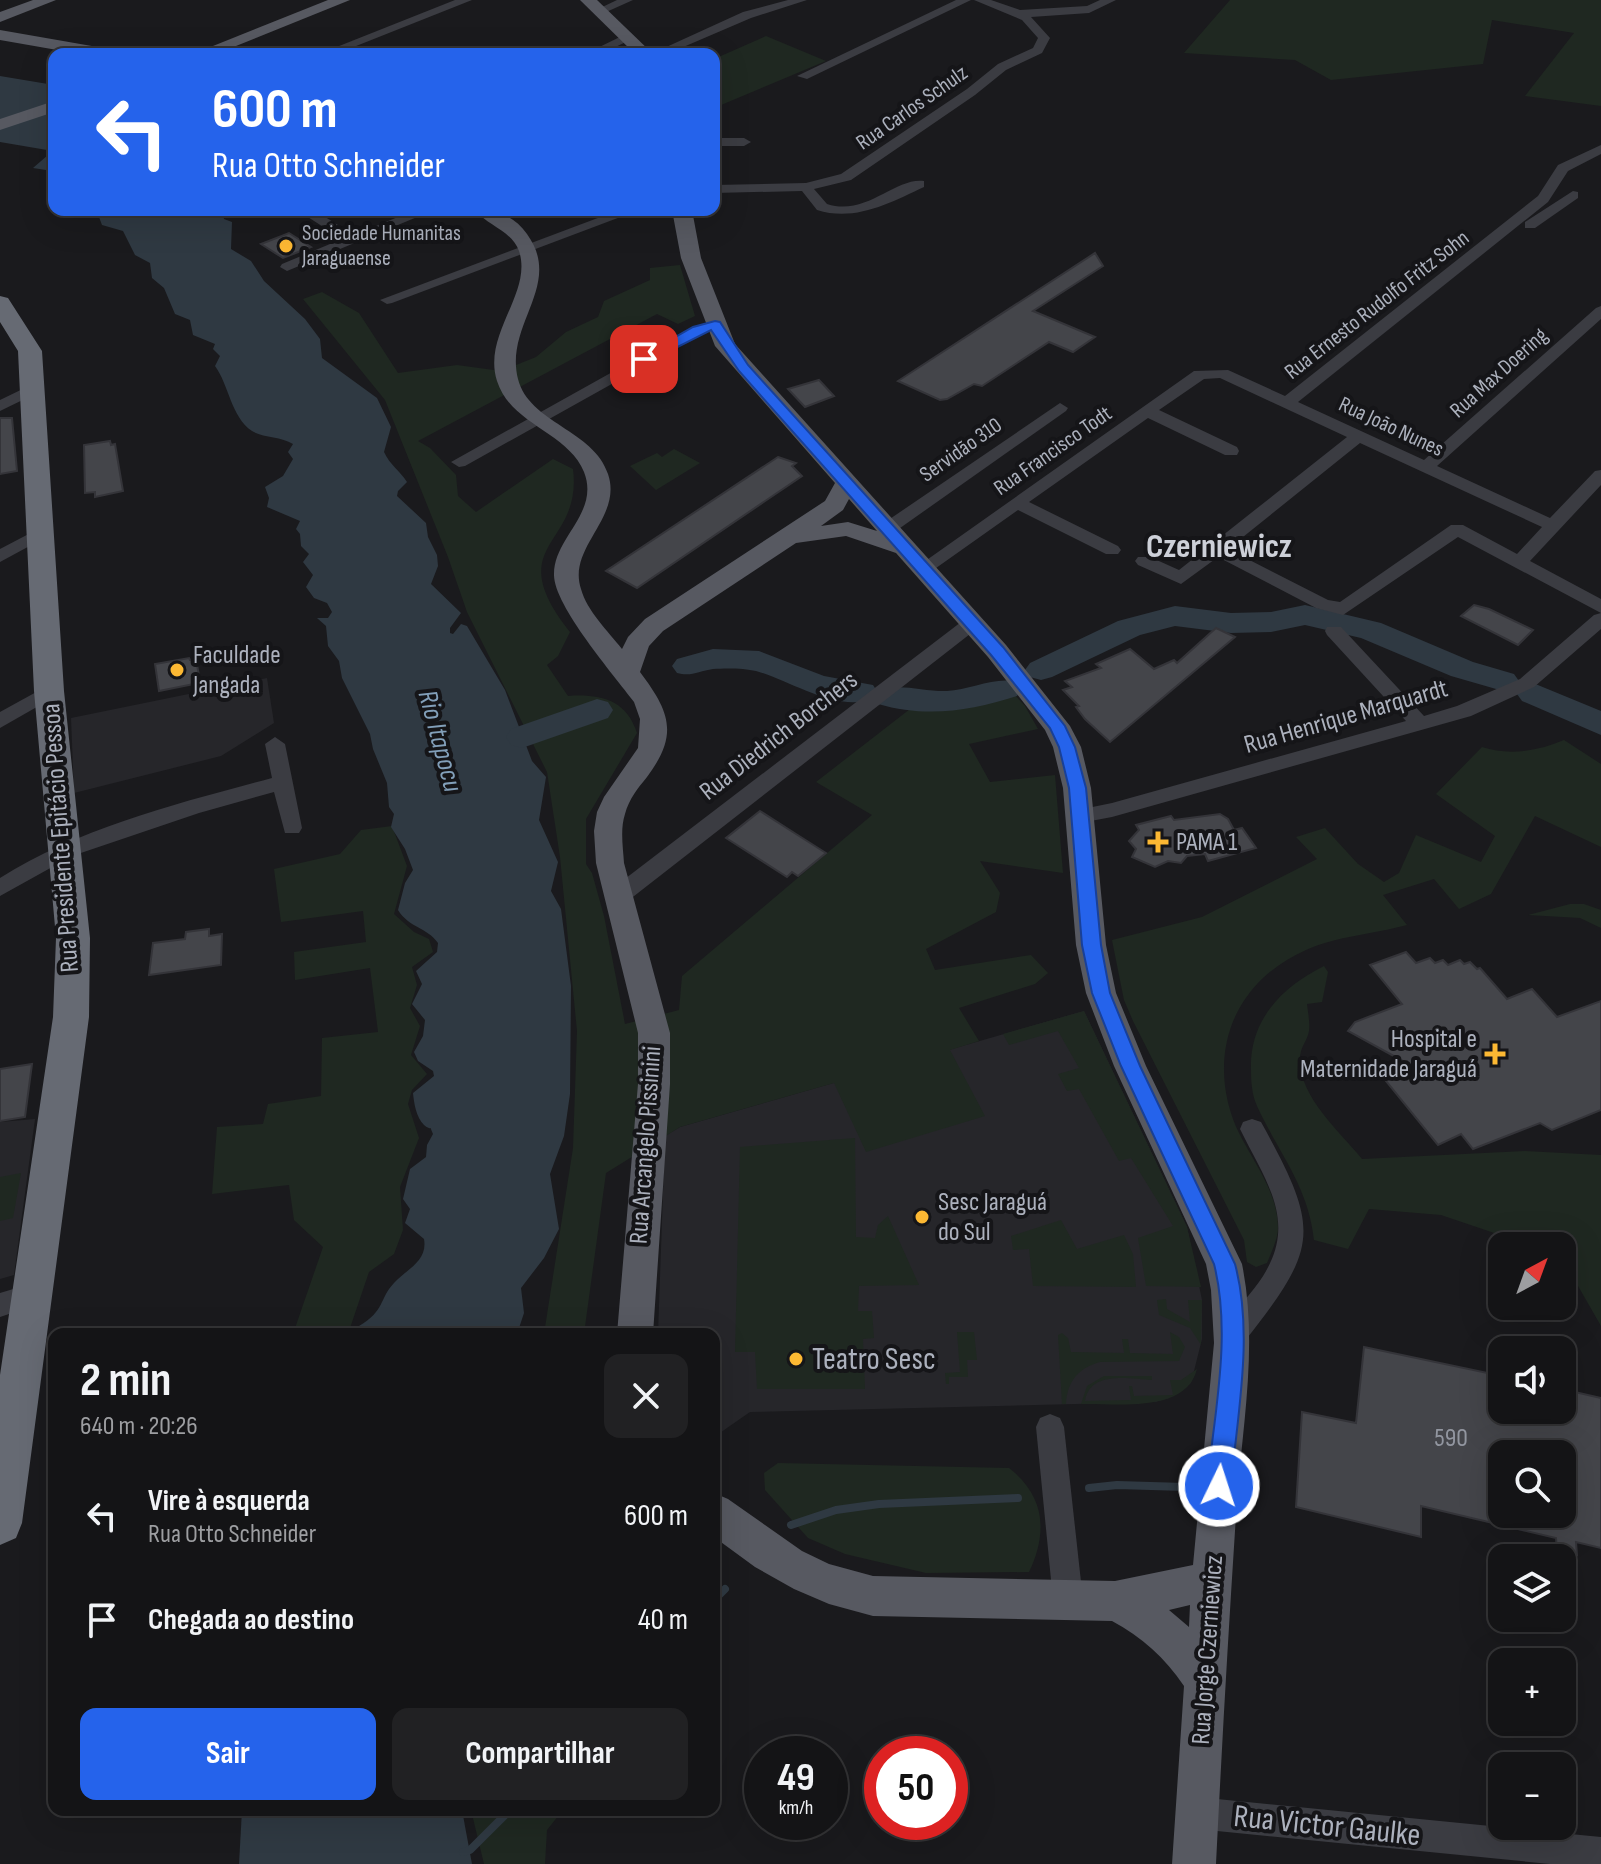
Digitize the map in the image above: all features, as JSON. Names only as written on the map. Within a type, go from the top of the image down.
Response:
[{"type":"highway","name":"Rua Presidente Epitácio Pessoa","points":[[0,303],[30,351],[49,691],[73,938],[71,1017],[15,1301],[0,1523]]},
{"type":"main road","points":[[0,17],[48,0]]},
{"type":"main road","points":[[217,48],[342,0]]},
{"type":"main road","points":[[594,6],[639,48]]},
{"type":"main road","points":[[0,35],[75,48]]},
{"type":"main road","points":[[0,125],[48,108]]},
{"type":"main road","points":[[494,216],[514,229],[527,247]]},
{"type":"main road","name":"Rua Jorge Czerniewicz","points":[[682,216],[683,232],[715,325],[726,346],[1048,711],[1074,772],[1091,945],[1101,993],[1130,1066],[1218,1250],[1229,1282],[1232,1337],[1194,1864]]},
{"type":"main road","name":"Rua Arcangelo Pissinini","points":[[527,247],[532,260],[531,277],[504,360],[510,388],[523,406],[583,453],[594,467],[597,479],[596,508],[569,558],[564,574],[572,599],[651,707],[656,732],[647,758],[612,811],[608,847],[650,1010],[655,1057],[635,1328]]},
{"type":"main road","points":[[627,672],[637,643],[654,625],[835,505],[846,483]]},
{"type":"main road","points":[[789,538],[833,528],[848,529],[877,536],[914,559]]},
{"type":"main road","points":[[585,617],[601,626],[623,631],[654,625]]},
{"type":"main road","points":[[720,1517],[780,1562],[851,1592],[890,1598],[1115,1601],[1212,1581]]},
{"type":"main road","points":[[1115,1601],[1143,1614],[1171,1636],[1192,1660],[1207,1685]]},
{"type":"street","points":[[341,48],[466,0]]},
{"type":"street","points":[[594,6],[627,0]]},
{"type":"street","points":[[671,48],[747,15],[801,0]]},
{"type":"street","points":[[803,76],[965,0]]},
{"type":"street","name":"Rua Carlos Schulz","points":[[720,189],[806,187],[832,182],[856,171],[1002,67],[1038,50],[1044,38],[1043,32],[1017,14],[980,0]]},
{"type":"street","points":[[1017,14],[1089,9],[1110,0]]},
{"type":"street","points":[[605,48],[628,38]]},
{"type":"street","points":[[720,142],[744,142]]},
{"type":"street","name":"Rua Ernesto Rudolfo Fritz Sohn","points":[[1287,403],[1543,199],[1563,168],[1601,149]]},
{"type":"street","points":[[806,187],[818,205],[832,210],[877,204],[919,184]]},
{"type":"street","name":"Rua Ernesto Rudolfo Fritz Sohn","points":[[1493,240],[1513,237],[1573,195]]},
{"type":"street","points":[[314,216],[353,240]]},
{"type":"street","points":[[287,267],[412,216]]},
{"type":"street","points":[[387,300],[615,216]]},
{"type":"street","name":"Rua Max Doering","points":[[1426,467],[1601,311]]},
{"type":"street","points":[[459,462],[698,330],[715,325]]},
{"type":"street","name":"Rua João Nunes","points":[[1210,372],[1222,373],[1553,526]]},
{"type":"street","name":"Rua Francisco Todt","points":[[914,559],[1017,503],[1200,374],[1210,372]]},
{"type":"street","points":[[0,406],[33,389]]},
{"type":"street","name":"Servidão 310","points":[[887,529],[1060,408]]},
{"type":"street","points":[[1147,411],[1231,451]]},
{"type":"street","points":[[1144,561],[1181,578],[1358,436]]},
{"type":"street","points":[[1519,562],[1601,475]]},
{"type":"street","points":[[1017,503],[1112,550]]},
{"type":"street","points":[[1217,550],[1334,608],[1349,607],[1457,529],[1601,607]]},
{"type":"street","points":[[0,557],[42,532]]},
{"type":"street","name":"Rua Henrique Marquardt","points":[[1080,816],[1112,810],[1464,711],[1527,683],[1601,619]]},
{"type":"street","name":"Rua Diedrich Borchers","points":[[621,894],[972,623]]},
{"type":"street","points":[[1334,631],[1420,724]]},
{"type":"street","points":[[0,721],[49,691]]},
{"type":"street","points":[[275,744],[292,828]]},
{"type":"street","points":[[0,888],[46,859],[65,851],[193,807],[283,782]]},
{"type":"street","points":[[1232,1337],[1270,1290],[1286,1264],[1294,1236],[1293,1214],[1279,1175],[1252,1129]]},
{"type":"street","points":[[1229,1282],[1248,1290],[1270,1290]]},
{"type":"street","points":[[1050,1427],[1068,1600]]},
{"type":"street","name":"Rua Victor Gaulke","points":[[1197,1813],[1601,1853]]},
{"type":"shaded area","points":[[1230,0],[1601,0],[1601,106],[1525,96],[1574,33],[1492,20],[1483,64],[1331,80],[1295,60],[1184,53]]},
{"type":"shaded area","points":[[766,36],[826,61],[720,105],[720,56]]},
{"type":"shaded area","points":[[680,265],[695,316],[678,324],[657,314],[418,441],[430,448],[456,475],[458,496],[476,512],[553,459],[573,469],[573,495],[567,515],[542,562],[542,580],[550,602],[570,632],[558,656],[547,665],[568,696],[591,696],[610,701],[626,713],[637,733],[586,819],[586,864],[592,873],[604,916],[625,1024],[679,1010],[682,976],[872,815],[816,782],[910,709],[893,698],[906,689],[944,695],[977,690],[1002,681],[1025,706],[1038,729],[969,744],[990,782],[1055,775],[1063,873],[980,861],[1000,893],[996,912],[926,949],[935,970],[1031,955],[1048,973],[1035,984],[959,1008],[979,1041],[950,1050],[985,1116],[866,1152],[834,1083],[680,1127],[606,1173],[585,1328],[545,1328],[573,1148],[577,1031],[560,857],[547,772],[467,612],[385,400],[303,299],[322,292],[359,313],[398,373],[457,365],[501,371],[536,357],[566,332],[598,317],[604,301],[650,280],[650,268]]},
{"type":"shaded area","points":[[674,449],[700,463],[656,490],[630,466],[657,453],[662,457]]},
{"type":"shaded area","points":[[267,678],[274,723],[221,756],[74,793],[71,718]]},
{"type":"shaded area","points":[[1564,740],[1601,764],[1601,847],[1535,816],[1491,894],[1459,909],[1434,879],[1383,895],[1407,925],[1330,941],[1295,955],[1276,967],[1245,999],[1227,1039],[1225,1087],[1239,1133],[1270,1190],[1278,1228],[1267,1263],[1256,1267],[1247,1262],[1244,1240],[1124,1000],[1112,940],[1202,917],[1317,859],[1296,837],[1325,828],[1358,864],[1384,882],[1399,873],[1416,835],[1481,862],[1495,836],[1436,794],[1482,747],[1523,751]]},
{"type":"shaded area","points":[[392,826],[407,866],[394,914],[414,932],[429,939],[433,952],[412,967],[417,985],[410,1008],[420,1026],[411,1055],[427,1074],[412,1090],[408,1104],[419,1138],[400,1187],[403,1230],[394,1254],[369,1272],[350,1328],[295,1328],[323,1247],[294,1220],[289,1185],[212,1194],[217,1127],[263,1124],[268,1104],[321,1096],[322,1038],[378,1032],[370,968],[295,980],[294,952],[366,942],[363,911],[281,922],[274,869],[340,854],[361,830]]},
{"type":"shaded area","points":[[1570,904],[1584,904],[1601,910],[1601,928],[1580,918],[1528,915]]},
{"type":"shaded area","points":[[1324,966],[1328,972],[1322,1002],[1307,1004],[1309,1028],[1300,1055],[1301,1073],[1322,1113],[1362,1159],[1525,1151],[1601,1155],[1601,1326],[1576,1282],[1576,1232],[1491,1232],[1441,1215],[1369,1209],[1348,1249],[1314,1240],[1311,1220],[1299,1186],[1255,1102],[1251,1070],[1252,1052],[1262,1021],[1282,995]]},
{"type":"shaded area","name":"Sesc Jaraguá do Sul","points":[[1084,1011],[1187,1227],[1202,1300],[1202,1339],[1191,1383],[1169,1398],[1155,1402],[750,1412],[720,1433],[720,1328],[658,1328],[665,1136],[680,1127]]},
{"type":"shaded area","points":[[1084,1011],[1187,1227],[1201,1287],[1146,1286],[1138,1238],[1173,1226],[1131,1158],[1119,1161],[1079,1089],[1067,1091],[1058,1074],[1079,1068],[1058,1031],[1009,1045],[1003,1034]]},
{"type":"shaded area","points":[[35,1119],[14,1275],[0,1279],[0,1122]]},
{"type":"shaded area","points":[[855,1138],[856,1237],[875,1238],[878,1225],[888,1216],[919,1285],[859,1286],[858,1311],[872,1311],[874,1338],[863,1339],[865,1389],[757,1389],[755,1352],[735,1352],[740,1147]]},
{"type":"shaded area","points":[[21,1173],[13,1218],[0,1221],[0,1177]]},
{"type":"shaded area","points":[[1061,1220],[1077,1249],[1124,1235],[1133,1254],[1136,1287],[1033,1286],[1029,1249],[1013,1250],[1011,1236]]},
{"type":"shaded area","points":[[1166,1299],[1167,1309],[1190,1322],[1188,1300],[1202,1300],[1201,1345],[1190,1328],[1159,1315],[1157,1300]]},
{"type":"shaded area","points":[[957,1332],[974,1332],[977,1360],[967,1360],[968,1377],[949,1377],[949,1384],[946,1384],[945,1373],[960,1372]]},
{"type":"shaded area","points":[[1170,1332],[1179,1337],[1185,1347],[1179,1361],[1100,1362],[1075,1377],[1066,1404],[1062,1404],[1058,1335],[1062,1333],[1068,1338],[1071,1352],[1124,1353],[1122,1339],[1128,1339],[1130,1353],[1173,1354]]},
{"type":"shaded area","points":[[1197,1369],[1190,1383],[1179,1393],[1165,1400],[1081,1404],[1087,1386],[1104,1376],[1152,1376],[1152,1380],[1103,1380],[1088,1391],[1085,1401],[1131,1400],[1129,1386],[1132,1386],[1134,1396],[1173,1395],[1170,1380],[1181,1380]]},
{"type":"shaded area","points":[[778,1463],[1009,1468],[1030,1490],[1040,1516],[1041,1529],[1035,1557],[1029,1572],[926,1573],[845,1554],[808,1538],[765,1490],[764,1473]]},
{"type":"shaded area","points":[[472,1816],[558,1816],[547,1830],[545,1864],[484,1864]]},
{"type":"water","points":[[0,76],[48,84],[48,155],[47,150],[0,142]]},
{"type":"water","points":[[48,155],[48,172],[33,168]]},
{"type":"water","name":"Rio Itapocu","points":[[96,216],[223,216],[232,222],[231,249],[251,261],[264,281],[305,319],[320,339],[322,358],[377,398],[391,427],[384,452],[407,482],[397,496],[426,523],[428,537],[437,555],[438,566],[431,584],[461,613],[450,628],[450,633],[453,634],[461,624],[467,626],[505,690],[532,761],[546,777],[539,820],[558,862],[551,891],[561,909],[571,986],[570,1094],[564,1136],[550,1174],[559,1229],[544,1258],[521,1288],[524,1313],[519,1328],[359,1328],[378,1310],[389,1289],[423,1253],[424,1239],[405,1223],[410,1209],[403,1199],[410,1169],[426,1157],[427,1145],[433,1134],[431,1128],[419,1118],[413,1093],[434,1076],[433,1071],[418,1061],[414,1052],[423,1036],[425,1020],[412,1004],[422,984],[416,971],[437,952],[438,943],[398,910],[405,883],[413,870],[405,849],[391,827],[394,814],[389,807],[387,783],[370,734],[342,678],[339,661],[328,646],[326,626],[317,618],[328,618],[332,612],[327,603],[314,598],[306,587],[313,575],[303,562],[309,554],[301,546],[300,534],[296,529],[300,521],[267,507],[269,498],[265,487],[283,476],[293,459],[288,452],[293,444],[256,433],[239,418],[215,366],[220,356],[213,349],[215,344],[193,335],[190,320],[175,314],[164,288],[152,278],[150,263],[135,255],[123,231],[102,225]]},
{"type":"water","points":[[242,1816],[463,1816],[472,1864],[239,1864]]},
{"type":"building","name":"Sociedade Humanitas Jaraguaense","points":[[289,233],[311,247],[283,258],[261,244]]},
{"type":"building","points":[[1095,253],[1103,266],[1033,311],[1095,337],[1073,352],[1049,342],[982,386],[974,384],[947,399],[940,400],[898,381]]},
{"type":"building","points":[[819,380],[834,396],[805,407],[788,389]]},
{"type":"building","points":[[0,418],[12,418],[17,471],[0,474]]},
{"type":"building","points":[[110,441],[111,445],[115,444],[123,491],[95,497],[95,492],[85,493],[84,445]]},
{"type":"building","points":[[778,457],[796,463],[792,466],[802,476],[637,588],[606,571]]},
{"type":"building","points":[[1474,605],[1533,630],[1518,645],[1461,616]]},
{"type":"building","points":[[1216,628],[1235,637],[1110,742],[1085,719],[1076,707],[1079,706],[1063,690],[1072,687],[1065,681],[1101,668],[1096,664],[1130,649],[1154,669],[1174,660],[1177,663]]},
{"type":"building","name":"Faculdade Jangada","points":[[196,659],[199,676],[192,677],[194,684],[159,691],[155,664]]},
{"type":"building","points":[[760,811],[826,853],[798,876],[792,872],[787,877],[726,838]]},
{"type":"building","points":[[1220,814],[1228,819],[1234,830],[1242,828],[1256,848],[1208,861],[1205,854],[1187,856],[1181,863],[1168,861],[1155,867],[1132,857],[1136,849],[1129,841],[1139,830],[1136,825],[1171,816],[1174,820]]},
{"type":"building","points":[[209,929],[209,936],[222,934],[221,965],[149,975],[153,943],[185,939],[186,932]]},
{"type":"building","name":"Hospital e Maternidade Jaraguá","points":[[1406,952],[1416,963],[1430,958],[1435,963],[1443,960],[1448,965],[1460,960],[1464,964],[1470,962],[1477,969],[1480,968],[1507,999],[1532,989],[1557,1017],[1601,1001],[1601,1110],[1552,1130],[1540,1123],[1473,1149],[1461,1134],[1438,1145],[1377,1070],[1401,1060],[1348,1031],[1355,1022],[1402,1004],[1370,965]]},
{"type":"building","points":[[32,1064],[25,1117],[0,1121],[0,1069]]},
{"type":"building","points":[[1364,1347],[1488,1373],[1488,1424],[1576,1424],[1576,1392],[1601,1398],[1601,1548],[1576,1542],[1577,1555],[1576,1555],[1576,1544],[1556,1544],[1556,1538],[1514,1528],[1576,1528],[1576,1440],[1488,1440],[1488,1522],[1421,1506],[1421,1537],[1296,1507],[1302,1412],[1356,1423]]},
{"type":"waterway","points":[[1041,670],[1129,628],[1175,616],[1231,623],[1271,622],[1305,615],[1370,630],[1462,669],[1503,681]]},
{"type":"waterway","points":[[688,666],[713,659],[759,661],[818,685],[862,692]]},
{"type":"waterway","points":[[889,697],[948,702],[1006,689]]},
{"type":"waterway","points":[[1533,694],[1601,724]]},
{"type":"waterway","points":[[522,737],[597,710]]},
{"type":"waterway","points":[[1089,1488],[1117,1485],[1185,1487]]},
{"type":"waterway","points":[[791,1525],[836,1510],[879,1504],[1018,1498]]},
{"type":"waterway","points":[[720,1594],[725,1589]]},
{"type":"waterway","points":[[463,1852],[470,1850],[504,1816]]},
{"type":"place","name":"Sociedade Humanitas Jaraguaense","points":[[286,246]]},
{"type":"place","name":"Faculdade Jangada","points":[[177,670]]},
{"type":"place","name":"PAMA 1","points":[[1158,842]]},
{"type":"place","name":"Hospital e Maternidade Jaraguá","points":[[1495,1054]]},
{"type":"place","name":"Sesc Jaraguá do Sul","points":[[922,1217]]},
{"type":"place","name":"Teatro Sesc","points":[[796,1359]]},
{"type":"district","name":"Czerniewicz","points":[[1219,546]]},
{"type":"route","points":[[644,359],[698,330],[715,325],[726,346],[744,368],[997,651],[1057,726],[1067,747],[1077,788],[1091,945],[1101,993],[1130,1066],[1188,1182],[1229,1282],[1232,1337],[1219,1486]]}]
